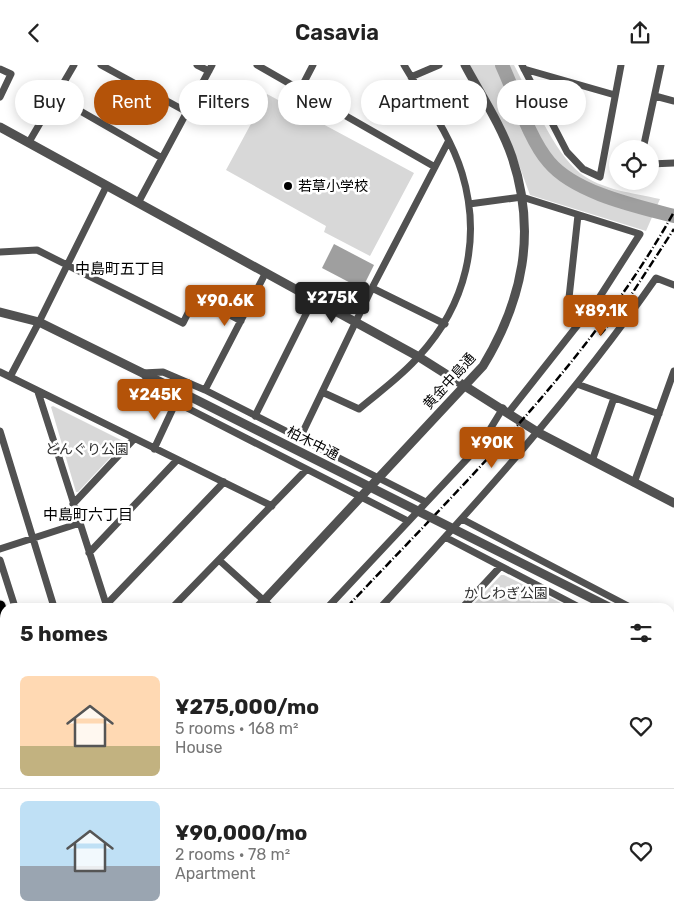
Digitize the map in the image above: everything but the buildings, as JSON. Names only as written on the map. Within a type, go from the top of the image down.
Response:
[{"type":"street","points":[[66,80],[74,65]]},
{"type":"street","points":[[100,65],[179,108]]},
{"type":"street","points":[[198,65],[210,68],[204,80]]},
{"type":"street","points":[[305,80],[313,65]]},
{"type":"street","points":[[322,392],[359,409],[419,357],[445,324],[464,282],[472,233],[469,204],[462,171],[448,142],[404,65]]},
{"type":"street","points":[[411,77],[439,65]]},
{"type":"street","name":"黄金中島通","points":[[267,603],[483,366],[500,337],[513,307],[520,281],[524,251],[522,197],[511,156],[465,65]]},
{"type":"street","points":[[522,67],[567,152],[583,169],[600,177],[621,65]]},
{"type":"street","points":[[645,140],[661,65]]},
{"type":"street","points":[[260,66],[286,80]]},
{"type":"street","points":[[522,67],[615,95]]},
{"type":"street","points":[[0,69],[11,74],[0,97]]},
{"type":"street","points":[[654,96],[674,101]]},
{"type":"street","points":[[84,113],[162,158]]},
{"type":"street","points":[[351,117],[435,167]]},
{"type":"street","points":[[29,143],[40,125]]},
{"type":"street","points":[[138,203],[180,125]]},
{"type":"street","points":[[0,127],[106,187],[419,357],[506,410],[539,433],[674,503]]},
{"type":"street","points":[[300,437],[372,288],[448,142]]},
{"type":"street","points":[[659,164],[674,163]]},
{"type":"street","points":[[10,377],[106,187]]},
{"type":"street","points":[[332,603],[481,444],[506,410],[586,315],[640,234],[522,197],[469,204]]},
{"type":"street","points":[[578,215],[568,307],[586,315]]},
{"type":"street","points":[[0,252],[36,250],[67,263],[183,323],[196,297],[241,321]]},
{"type":"street","points":[[205,389],[265,274]]},
{"type":"street","points":[[385,603],[539,433],[618,333],[656,278],[674,285]]},
{"type":"street","points":[[372,288],[445,324]]},
{"type":"street","points":[[255,416],[313,300]]},
{"type":"street","name":"柏木中通","points":[[0,313],[39,322],[601,603]]},
{"type":"street","points":[[634,483],[674,371]]},
{"type":"street","points":[[0,372],[272,506]]},
{"type":"street","points":[[142,373],[163,372],[205,389],[426,502]]},
{"type":"street","points":[[142,373],[154,391],[408,521]]},
{"type":"street","points":[[577,384],[659,414]]},
{"type":"street","points":[[38,392],[105,603]]},
{"type":"street","points":[[592,461],[614,397]]},
{"type":"street","points":[[154,449],[176,402]]},
{"type":"street","points":[[0,431],[53,603]]},
{"type":"street","points":[[74,503],[134,439]]},
{"type":"street","points":[[89,553],[177,460]]},
{"type":"street","points":[[177,603],[306,470]]},
{"type":"street","points":[[109,603],[224,482]]},
{"type":"street","points":[[462,519],[622,603]]},
{"type":"street","points":[[0,549],[80,523]]},
{"type":"street","points":[[446,537],[571,603]]},
{"type":"street","points":[[0,560],[14,603]]},
{"type":"street","points":[[219,560],[261,603]]},
{"type":"street","points":[[466,603],[500,567]]},
{"type":"green space","points":[[470,65],[514,65],[522,80],[497,80],[497,118],[487,99],[487,80],[478,80]]},
{"type":"green space","points":[[268,95],[278,100],[278,125],[325,125],[414,173],[370,256],[324,232],[326,226],[226,170],[250,125],[268,125]]},
{"type":"green space","points":[[500,125],[545,125],[570,164],[589,179],[609,187],[609,190],[618,190],[660,199],[646,231],[530,195],[515,154]]},
{"type":"green space","name":"どんぐり公園","points":[[53,406],[123,441],[123,444],[78,492],[76,492],[51,407]]},
{"type":"green space","name":"かしわぎ公園","points":[[501,575],[504,575],[561,603],[475,603]]},
{"type":"shaded area","points":[[334,244],[374,265],[362,289],[322,268]]},
{"type":"waterway","points":[[502,65],[535,141],[549,162],[560,173],[574,182],[607,197],[674,216]]},
{"type":"railway","points":[[351,603],[480,467],[564,370],[604,320],[641,267],[674,212]]},
{"type":"railway","points":[[600,335],[622,309],[674,229]]},
{"type":"place","name":"若草小学校","points":[[288,186]]},
{"type":"district","name":"中島町五丁目","points":[[120,269]]},
{"type":"district","name":"中島町六丁目","points":[[88,515]]}]
